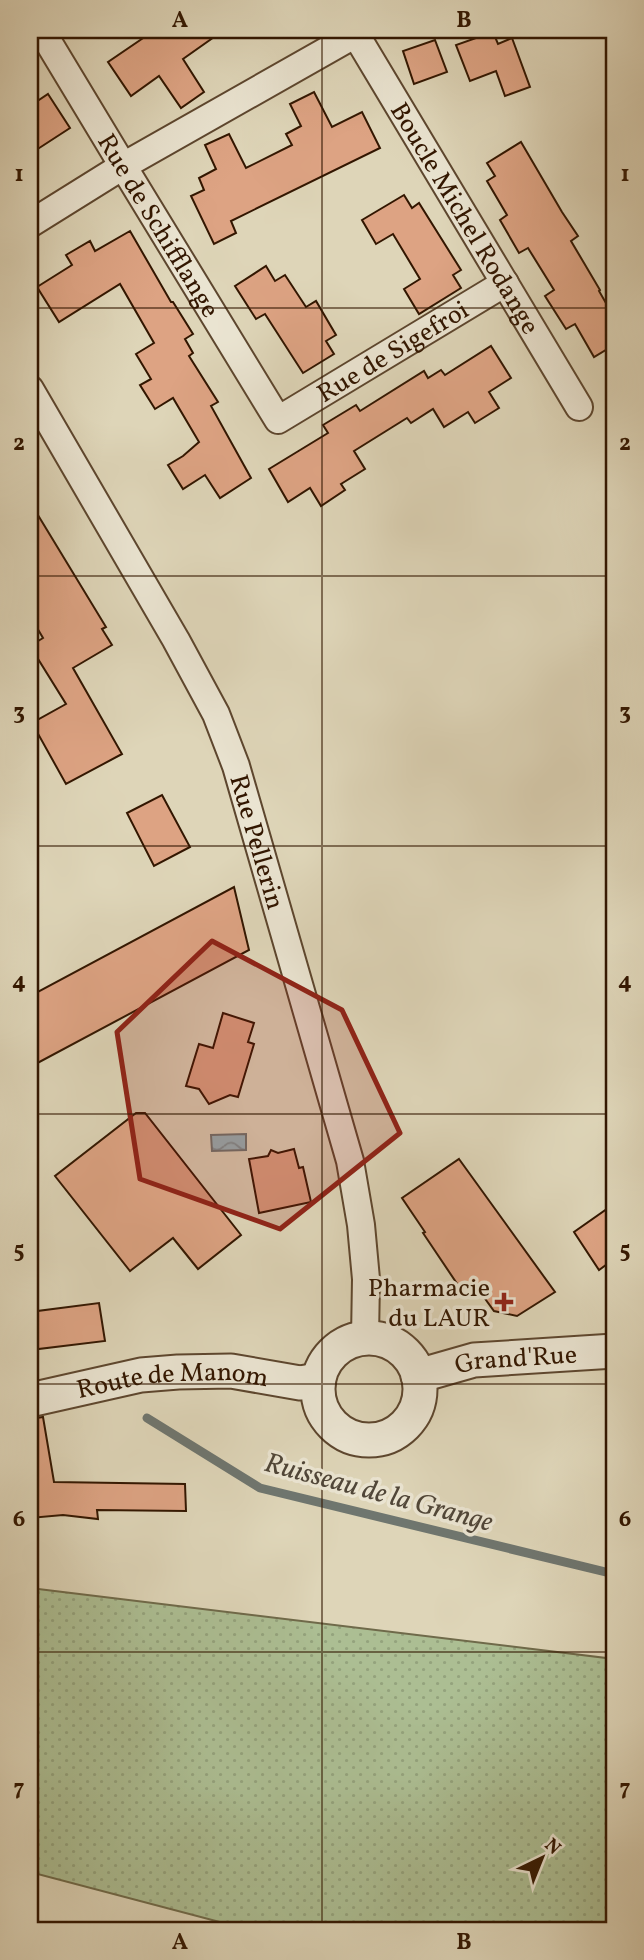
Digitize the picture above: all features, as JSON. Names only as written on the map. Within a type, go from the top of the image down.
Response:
[{"type":"street","name":"Rue de Schifflange","points":[[41,30],[278,420]]},
{"type":"street","points":[[30,224],[123,166],[357,31]]},
{"type":"street","name":"Boucle Michel Rodange","points":[[357,31],[579,407]]},
{"type":"street","name":"Rue de Sigefroi","points":[[278,420],[505,284]]},
{"type":"street","name":"Rue Pellerin","points":[[30,388],[176,640],[215,714],[236,766],[350,1161],[361,1224],[366,1279],[365,1338]]},
{"type":"street","points":[[365,1338],[382,1339],[398,1347],[411,1360],[418,1376],[420,1392],[416,1408],[408,1422],[395,1433],[380,1439],[363,1440],[347,1435],[333,1426],[323,1412],[318,1397],[318,1380],[324,1364],[334,1350],[348,1342],[365,1338]]},
{"type":"street","name":"Grand'Rue","points":[[418,1376],[474,1360],[614,1351]]},
{"type":"street","name":"Route de Manom","points":[[30,1400],[141,1375],[178,1372],[231,1371],[300,1383],[318,1380]]},
{"type":"highlighted area","points":[[212,941],[342,1010],[400,1133],[280,1229],[140,1179],[117,1032]]},
{"type":"green space","points":[[30,1588],[614,1659],[614,1930],[250,1930],[30,1872]]},
{"type":"water","points":[[246,1134],[246,1150],[212,1151],[211,1135]]},
{"type":"building","points":[[155,30],[224,30],[183,59],[204,92],[181,108],[159,76],[131,96],[108,62]]},
{"type":"building","points":[[493,32],[498,44],[512,38],[530,87],[505,96],[496,71],[470,81],[456,45]]},
{"type":"building","points":[[435,40],[447,72],[414,84],[403,51]]},
{"type":"building","points":[[314,92],[332,127],[362,112],[380,148],[231,221],[236,233],[214,244],[191,196],[204,190],[199,178],[216,169],[205,145],[229,134],[246,168],[292,145],[286,134],[301,126],[290,104]]},
{"type":"building","points":[[48,94],[70,128],[30,154],[30,106]]},
{"type":"building","points":[[521,142],[578,236],[571,241],[614,317],[614,345],[594,357],[575,324],[566,329],[545,296],[554,290],[528,248],[519,253],[500,220],[507,215],[487,181],[495,176],[487,163]]},
{"type":"building","points":[[404,195],[412,208],[419,203],[461,270],[453,275],[461,288],[419,314],[404,289],[420,279],[393,234],[376,244],[362,220]]},
{"type":"building","points":[[130,231],[193,334],[185,339],[193,353],[189,356],[218,402],[211,406],[251,478],[220,498],[205,475],[183,489],[168,465],[199,442],[173,398],[155,409],[140,385],[151,379],[136,354],[154,343],[120,284],[59,322],[37,287],[72,265],[66,255],[90,241],[95,251]]},
{"type":"building","points":[[266,266],[275,281],[285,275],[306,307],[316,301],[336,335],[326,341],[334,354],[303,373],[265,314],[256,319],[235,286]]},
{"type":"building","points":[[491,346],[511,378],[489,392],[499,408],[475,423],[468,412],[444,427],[433,409],[411,423],[407,418],[354,451],[365,469],[341,484],[345,490],[321,506],[310,488],[288,502],[269,469],[328,433],[323,425],[356,405],[360,411],[424,371],[428,378],[441,370],[445,375]]},
{"type":"building","points":[[30,502],[106,627],[102,629],[112,645],[73,668],[122,754],[66,784],[32,723],[66,704],[30,646],[43,638],[30,616]]},
{"type":"building","points":[[162,795],[190,847],[154,866],[127,813]]},
{"type":"building","points":[[234,887],[249,950],[30,1067],[30,996]]},
{"type":"building","points":[[223,1013],[254,1023],[248,1042],[254,1044],[238,1097],[230,1095],[209,1104],[199,1089],[186,1086],[199,1044],[213,1048]]},
{"type":"building","points":[[136,1113],[145,1113],[241,1235],[198,1269],[173,1238],[130,1271],[55,1176]]},
{"type":"building","points":[[294,1149],[299,1168],[303,1167],[311,1202],[259,1213],[249,1159],[268,1156],[271,1150],[278,1153]]},
{"type":"building","points":[[459,1159],[555,1292],[517,1316],[494,1311],[478,1289],[466,1297],[402,1198]]},
{"type":"building","points":[[614,1204],[614,1259],[599,1270],[574,1232]]},
{"type":"building","points":[[99,1303],[105,1341],[30,1350],[30,1312]]},
{"type":"building","points":[[43,1417],[54,1482],[185,1484],[186,1511],[97,1510],[98,1519],[63,1515],[30,1518],[30,1419]]},
{"type":"waterway","name":"Ruisseau de la Grange","points":[[147,1418],[260,1488],[614,1574]]},
{"type":"place","name":"Pharmacie du LAUR","points":[[504,1302]]}]
